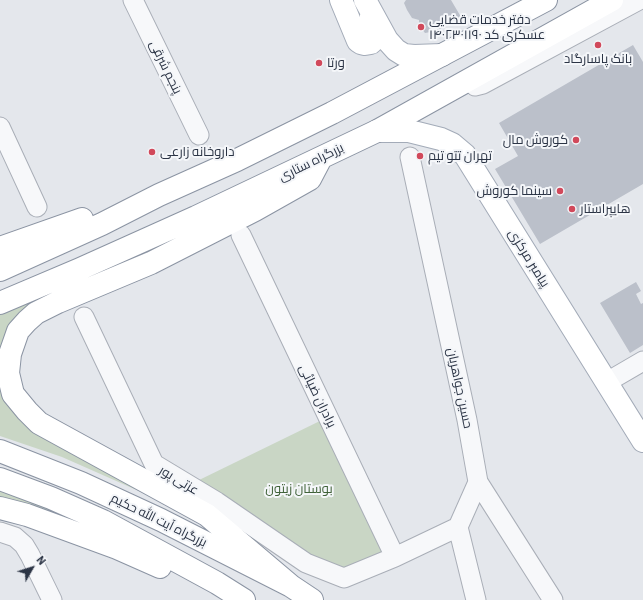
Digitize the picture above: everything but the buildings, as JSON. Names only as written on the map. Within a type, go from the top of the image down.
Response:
[{"type":"main road","points":[[341,0],[358,41],[364,44],[373,41],[377,33],[367,3]]},
{"type":"main road","name":"بزرگراه ستاری","points":[[0,302],[123,250],[377,131],[612,0]]},
{"type":"main road","points":[[0,270],[102,224],[332,113],[442,55],[536,2]]},
{"type":"main road","points":[[367,3],[387,40],[396,50],[409,56],[442,55]]},
{"type":"main road","name":"پیامبر مرکزی","points":[[377,131],[409,131],[441,139],[452,144],[465,155],[643,441]]},
{"type":"main road","points":[[291,586],[207,515],[39,423],[26,412],[13,394],[8,373],[10,354],[18,332],[26,321],[36,313],[58,302],[151,263],[255,210],[310,179],[320,158]]},
{"type":"main road","points":[[0,248],[76,221],[160,195]]},
{"type":"main road","name":"بزرگراه آیت الله حکیم","points":[[0,450],[81,483],[161,520],[291,586],[312,600]]},
{"type":"main road","name":"بزرگراه آیت الله حکیم","points":[[0,479],[51,498],[103,521],[217,583],[244,600]]},
{"type":"main road","points":[[0,508],[27,515],[117,548],[159,566],[217,583]]},
{"type":"street","name":"پنجم شرقی","points":[[133,0],[199,135]]},
{"type":"street","points":[[452,90],[483,84],[639,0]]},
{"type":"street","points":[[0,127],[37,207]]},
{"type":"street","name":"حسین جواهریان","points":[[410,157],[467,420],[478,482],[553,600]]},
{"type":"street","name":"برادران ضیائی","points":[[241,235],[395,557]]},
{"type":"street","name":"عزتی پور","points":[[84,317],[154,464],[217,502],[306,563],[344,578],[395,557]]},
{"type":"street","points":[[607,382],[643,361]]},
{"type":"street","points":[[476,600],[458,527],[478,482]]},
{"type":"street","points":[[395,557],[458,527]]},
{"type":"street","points":[[0,532],[15,537],[24,545],[52,600]]},
{"type":"green space","points":[[214,221],[47,301],[0,359],[0,315]]},
{"type":"green space","points":[[0,365],[7,399],[166,503],[62,457],[0,436]]},
{"type":"green space","name":"بوستان زیتون","points":[[324,419],[389,556],[354,569],[315,563],[193,483]]},
{"type":"green space","points":[[0,489],[10,493],[130,543],[0,499]]},
{"type":"place","name":"دفتر خدمات قضایی عسکری کد ۱۴۰۲۳۰۱۱۹۰","points":[[421,27]]},
{"type":"place","name":"بانک پاسارگاد","points":[[598,45]]},
{"type":"place","name":"ورتا","points":[[319,63]]},
{"type":"place","name":"کوروش مال","points":[[576,140]]},
{"type":"place","name":"داروخانه زارعی","points":[[152,152]]},
{"type":"place","name":"تهران تتو تیم","points":[[420,156]]},
{"type":"place","name":"سینما کوروش","points":[[560,191]]},
{"type":"place","name":"هایپراستار","points":[[572,209]]}]
